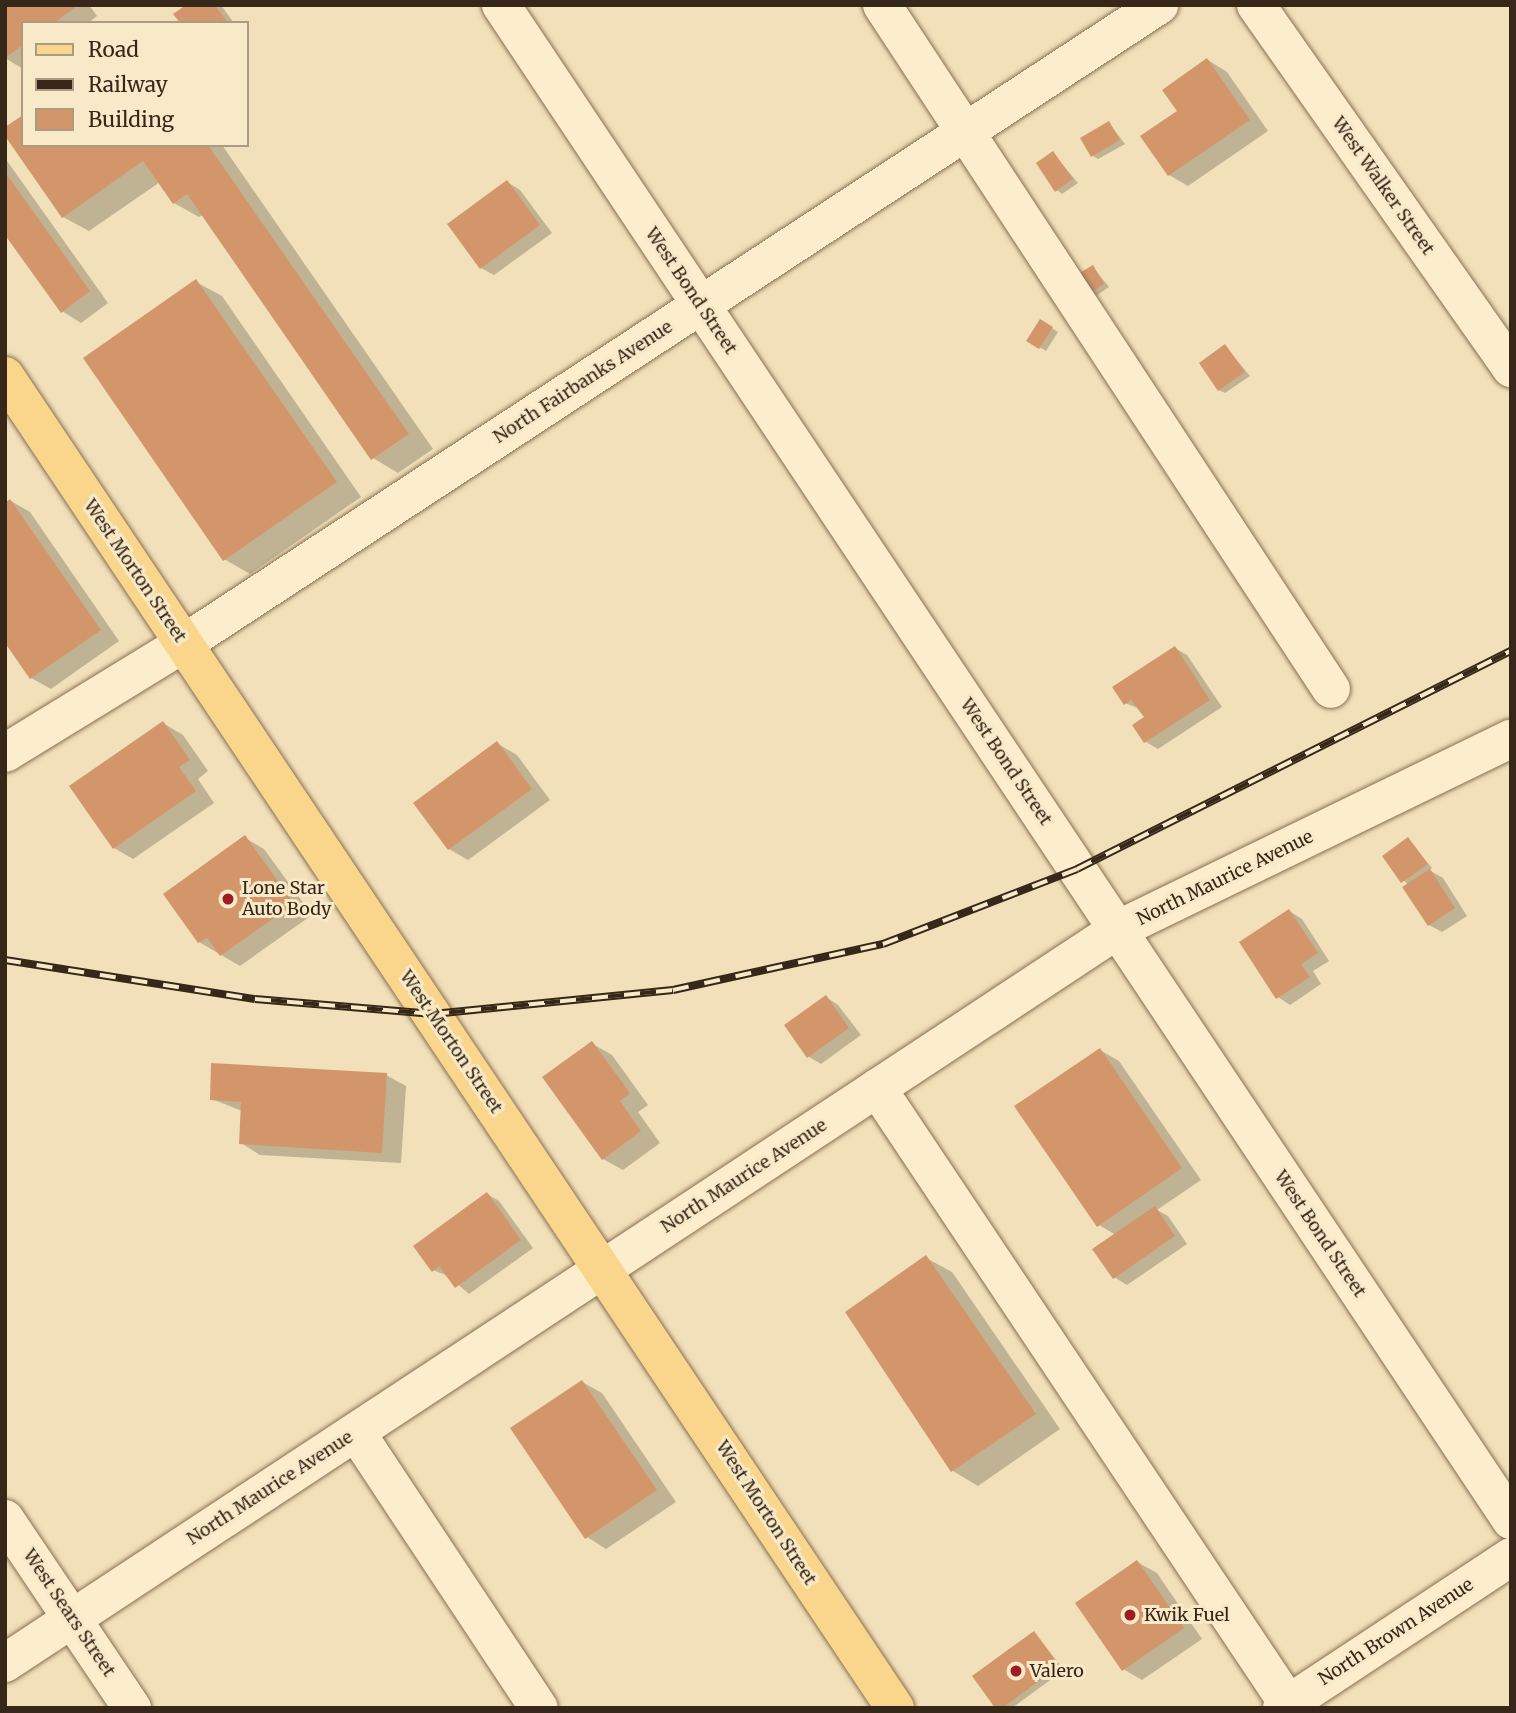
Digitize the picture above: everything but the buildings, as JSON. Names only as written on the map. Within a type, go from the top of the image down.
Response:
[{"type":"main road","name":"West Morton Street","points":[[5,376],[604,1268],[895,1708]]},
{"type":"street","name":"West Bond Street","points":[[501,5],[1511,1520]]},
{"type":"street","points":[[882,5],[1331,689]]},
{"type":"street","name":"North Fairbanks Avenue","points":[[5,753],[183,644],[1159,5]]},
{"type":"street","name":"West Walker Street","points":[[1256,5],[1511,368]]},
{"type":"street","name":"North Maurice Avenue","points":[[5,1663],[1117,930],[1511,739]]},
{"type":"street","points":[[877,1088],[1287,1706]]},
{"type":"street","points":[[356,1432],[539,1708]]},
{"type":"street","name":"West Sears Street","points":[[5,1519],[132,1708]]},
{"type":"street","name":"North Brown Avenue","points":[[1287,1706],[1511,1557]]},
{"type":"railway","points":[[5,960],[255,999],[433,1014],[673,990],[883,944],[1077,869],[1511,651]]},
{"type":"place","name":"Lone Star Auto Body","points":[[228,899]]},
{"type":"place","name":"Kwik Fuel","points":[[1130,1615]]},
{"type":"place","name":"Valero","points":[[1016,1671]]}]
